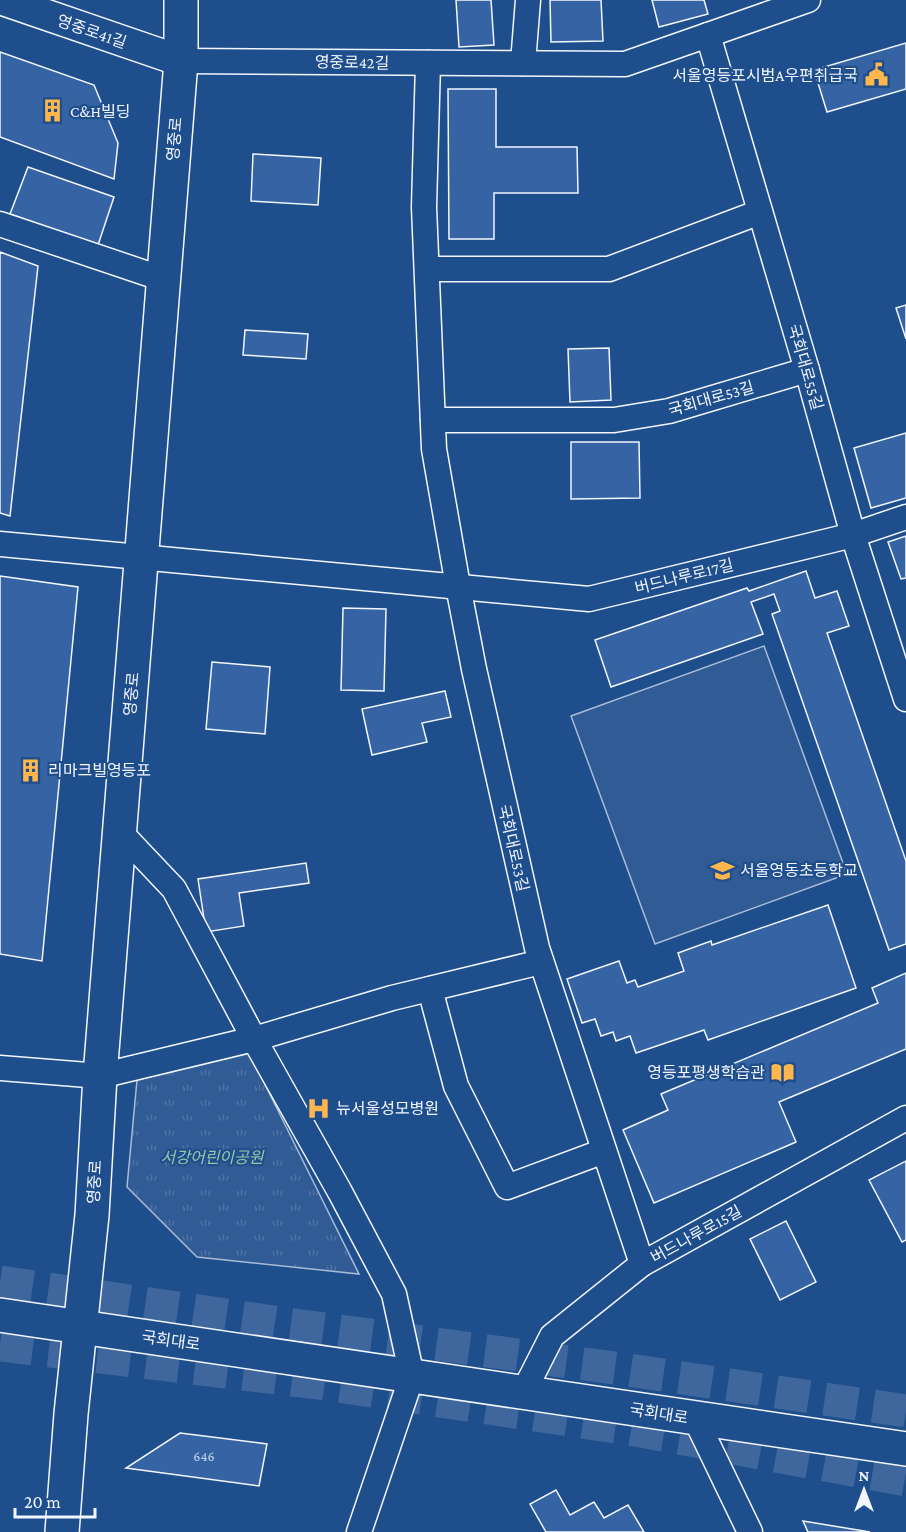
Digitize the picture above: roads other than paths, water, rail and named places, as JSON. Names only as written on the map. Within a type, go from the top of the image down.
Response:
[{"type":"main road","name":"영중로","points":[[62,1532],[92,1215],[100,1077],[181,61],[181,0]]},
{"type":"main road","name":"국회대로","points":[[0,1315],[906,1449]]},
{"type":"street","name":"영중로41길","points":[[3,0],[181,61]]},
{"type":"street","points":[[523,63],[528,0]]},
{"type":"street","name":"영중로42길","points":[[181,61],[625,64],[808,0]]},
{"type":"street","name":"국회대로55길","points":[[708,35],[853,535],[906,699]]},
{"type":"street","name":"국회대로53길","points":[[428,63],[424,207],[434,449],[458,586],[476,681],[537,948],[642,1264]]},
{"type":"street","points":[[427,269],[609,269],[760,212]]},
{"type":"street","points":[[0,224],[164,279]]},
{"type":"street","name":"국회대로53길","points":[[433,420],[614,420],[669,411],[807,370]]},
{"type":"street","name":"버드나루로17길","points":[[141,557],[589,599],[853,535],[906,517]]},
{"type":"street","points":[[0,544],[141,557]]},
{"type":"street","points":[[120,832],[174,889],[394,1294],[412,1376],[359,1532]]},
{"type":"street","points":[[0,1068],[100,1077],[254,1039],[392,998],[541,962]]},
{"type":"street","points":[[430,989],[456,1086],[507,1187],[604,1151]]},
{"type":"street","name":"버드나루로15길","points":[[523,1393],[552,1336],[642,1264],[906,1118]]},
{"type":"street","points":[[695,1418],[750,1532]]},
{"type":"tunnel","points":[[0,1282],[906,1411]]},
{"type":"tunnel","points":[[0,1345],[318,1383],[630,1429],[906,1480]]},
{"type":"place","name":"서울영등포시범A우편취급국","points":[[876,75]]},
{"type":"place","name":"C&H빌딩","points":[[52,111]]},
{"type":"place","name":"리마크빌영등포","points":[[30,770]]},
{"type":"place","name":"서울영동초등학교","points":[[722,870]]},
{"type":"place","name":"영등포평생학습관","points":[[783,1072]]},
{"type":"place","name":"뉴서울성모병원","points":[[318,1108]]},
{"type":"park label","name":"서강어린이공원","points":[[212,1157]]}]
